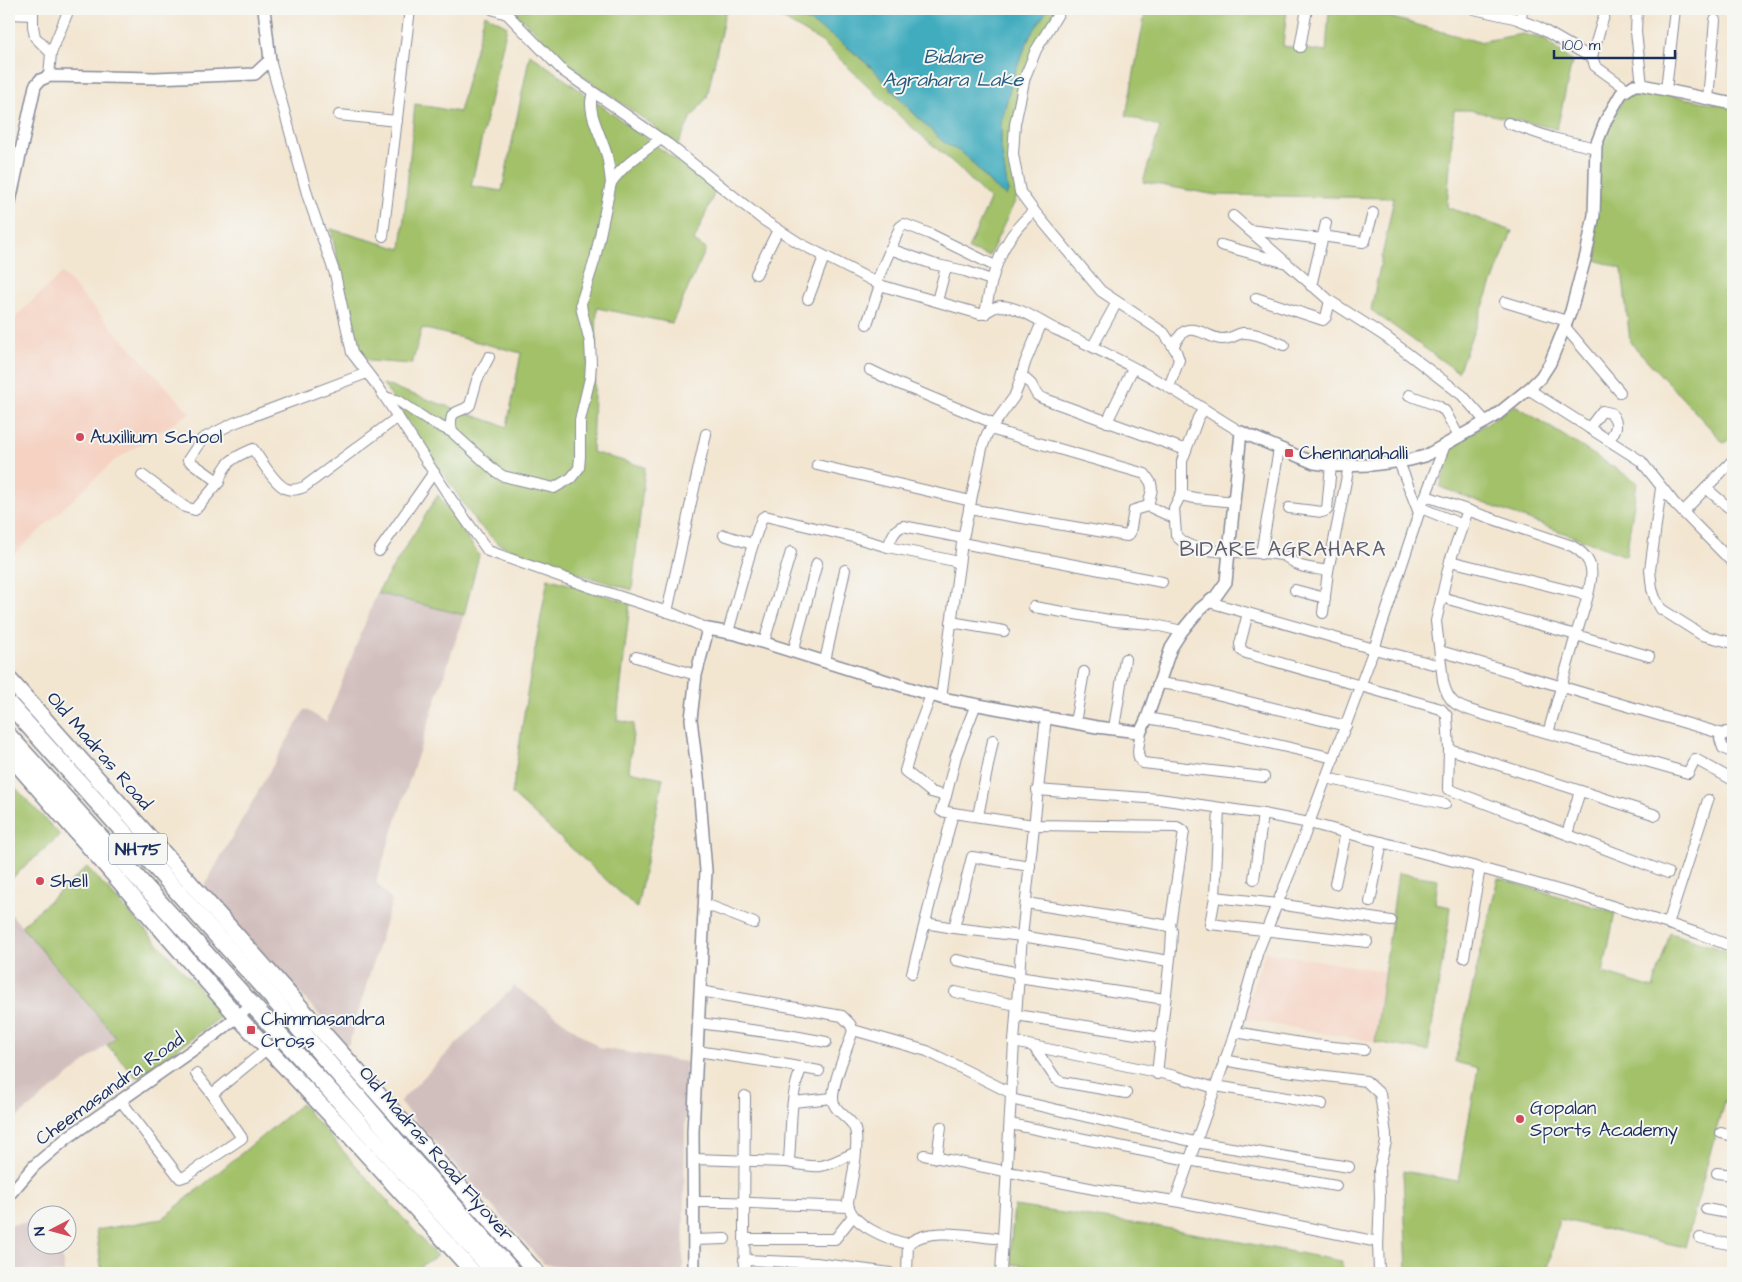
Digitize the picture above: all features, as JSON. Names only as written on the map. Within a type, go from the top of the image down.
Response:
[{"type":"highway","name":"Old Madras Road","points":[[9,704],[274,988]]},
{"type":"highway","name":"NH75","points":[[9,736],[252,1004]]},
{"type":"highway","name":"Old Madras Road Flyover","points":[[274,988],[405,1151],[505,1270]]},
{"type":"highway","name":"Old Madras Road Flyover","points":[[252,1004],[505,1270]]},
{"type":"main road","name":"Old Madras Road","points":[[9,679],[181,874],[239,936],[274,988]]},
{"type":"main road","points":[[9,755],[237,1016],[350,1136],[474,1273]]},
{"type":"main road","points":[[274,988],[307,1013],[537,1273]]},
{"type":"street","points":[[49,76],[51,54],[69,9]]},
{"type":"street","points":[[264,9],[270,60],[308,197],[335,274],[352,353],[385,397],[488,551],[667,612],[708,629],[728,632],[764,642],[936,696],[1074,723],[1141,731]]},
{"type":"street","points":[[383,236],[410,9]]},
{"type":"street","points":[[492,9],[506,14],[563,71],[661,139],[762,220],[799,244],[878,284],[976,314],[985,314],[995,307],[1004,306],[1022,312],[1094,346],[1169,387],[1241,432],[1314,463],[1331,465],[1349,466],[1399,462],[1424,456],[1494,417],[1541,377],[1550,363],[1571,311],[1586,255],[1594,215],[1596,148],[1606,120],[1621,94],[1634,85],[1642,85],[1733,104]]},
{"type":"street","points":[[1061,9],[1036,50],[1025,77],[1015,124],[1013,154],[1020,192],[1090,280],[1101,291],[1164,334],[1173,346],[1179,360],[1169,387]]},
{"type":"street","points":[[1300,47],[1307,9]]},
{"type":"street","points":[[1474,9],[1538,26],[1592,58]]},
{"type":"street","points":[[1521,20],[1522,9]]},
{"type":"street","points":[[1606,9],[1592,58],[1595,66],[1627,89]]},
{"type":"street","points":[[1637,9],[1636,32],[1642,85]]},
{"type":"street","points":[[1666,90],[1674,9]]},
{"type":"street","points":[[9,14],[33,12],[35,37],[51,54]]},
{"type":"street","points":[[1708,99],[1715,20]]},
{"type":"street","points":[[9,206],[35,86],[40,80],[49,76],[155,78],[255,74],[270,60]]},
{"type":"street","points":[[593,93],[590,98],[592,111],[607,157],[611,183]]},
{"type":"street","points":[[339,115],[397,121]]},
{"type":"street","points":[[1508,123],[1552,138],[1596,148]]},
{"type":"street","points":[[385,397],[398,401],[427,420],[452,432],[494,471],[503,476],[554,488],[571,478],[579,468],[580,420],[590,378],[591,363],[590,342],[582,311],[582,303],[595,259],[611,183],[616,175],[633,159],[661,139]]},
{"type":"street","points":[[985,314],[995,266],[1019,224],[1034,211]]},
{"type":"street","points":[[1248,230],[1362,242],[1365,241],[1373,213]]},
{"type":"street","points":[[1233,216],[1330,302],[1386,337],[1462,395],[1486,422]]},
{"type":"street","points":[[1311,286],[1326,223]]},
{"type":"street","points":[[867,324],[890,249],[900,227],[904,224],[930,234],[995,266]]},
{"type":"street","points":[[756,274],[778,230]]},
{"type":"street","points":[[1221,245],[1287,264]]},
{"type":"street","points":[[890,249],[946,268],[991,280]]},
{"type":"street","points":[[808,299],[824,257]]},
{"type":"street","points":[[937,301],[946,268]]},
{"type":"street","points":[[1256,298],[1323,320],[1326,317],[1330,302]]},
{"type":"street","points":[[1094,346],[1117,302]]},
{"type":"street","points":[[1505,302],[1566,324],[1620,392]]},
{"type":"street","points":[[946,796],[931,792],[905,771],[914,740],[936,696],[951,622],[962,541],[982,448],[992,426],[1014,396],[1042,322]]},
{"type":"street","points":[[1173,346],[1183,331],[1187,330],[1197,330],[1218,339],[1225,339],[1242,333],[1251,334],[1284,345]]},
{"type":"street","points":[[452,432],[450,425],[453,414],[470,405],[477,380],[489,357]]},
{"type":"street","points":[[1107,422],[1133,368]]},
{"type":"street","points":[[870,370],[992,426],[1144,474],[1152,483],[1148,506]]},
{"type":"street","points":[[219,482],[188,460],[202,438],[234,423],[367,373]]},
{"type":"street","points":[[1022,376],[1032,384],[1037,395],[1186,450]]},
{"type":"street","points":[[1528,389],[1641,461],[1661,488],[1733,562]]},
{"type":"street","points":[[1409,395],[1438,406],[1445,411],[1459,437]]},
{"type":"street","points":[[1203,410],[1182,461],[1183,484],[1174,508],[1176,535],[1181,540],[1198,548],[1280,555],[1302,566],[1328,571]]},
{"type":"street","points":[[1589,428],[1602,411],[1611,413],[1617,421],[1617,427],[1609,440]]},
{"type":"street","points":[[142,475],[186,507],[195,510],[219,482],[228,462],[253,449],[276,481],[287,489],[295,490],[304,487],[398,417]]},
{"type":"street","points":[[1241,432],[1226,582],[1216,596],[1200,609],[1171,648],[1141,731],[1138,757],[1144,763],[1264,777]]},
{"type":"street","points":[[667,612],[706,434]]},
{"type":"street","points":[[1175,1201],[1188,1160],[1216,1087],[1266,931],[1346,726],[1374,649],[1420,510],[1445,444]]},
{"type":"street","points":[[1261,554],[1279,449]]},
{"type":"street","points":[[1683,512],[1733,460]]},
{"type":"street","points":[[1399,462],[1420,510],[1463,525]]},
{"type":"street","points":[[817,465],[970,505],[1127,536],[1130,533],[1134,510],[1148,506],[1174,518]]},
{"type":"street","points":[[1289,508],[1322,512],[1327,510],[1331,465]]},
{"type":"street","points":[[1323,614],[1328,571],[1349,466]]},
{"type":"street","points":[[379,551],[434,472]]},
{"type":"street","points":[[1661,488],[1650,570],[1655,598],[1661,609],[1702,635],[1733,643]]},
{"type":"street","points":[[1706,488],[1728,507],[1733,507]]},
{"type":"street","points":[[1180,495],[1235,502]]},
{"type":"street","points":[[1426,496],[1572,546],[1582,551],[1592,570],[1587,595],[1548,733]]},
{"type":"street","points":[[1468,510],[1450,561],[1436,621],[1445,689],[1454,704],[1485,715],[1688,773],[1695,759],[1733,780]]},
{"type":"street","points":[[728,632],[752,544],[762,518],[768,516],[888,547],[959,562]]},
{"type":"street","points":[[888,547],[895,532],[903,526],[962,541],[1162,582]]},
{"type":"street","points":[[724,535],[752,544]]},
{"type":"street","points":[[764,642],[791,552]]},
{"type":"street","points":[[1450,561],[1587,595]]},
{"type":"street","points":[[793,652],[817,563]]},
{"type":"street","points":[[824,661],[845,570]]},
{"type":"street","points":[[1295,590],[1325,598]]},
{"type":"street","points":[[1441,597],[1650,656]]},
{"type":"street","points":[[1209,602],[1433,664]]},
{"type":"street","points":[[1034,607],[1115,621],[1151,624],[1182,631]]},
{"type":"street","points":[[1248,613],[1240,644],[1241,650],[1246,653],[1441,709],[1447,716],[1449,749],[1448,788],[1668,873]]},
{"type":"street","points":[[951,622],[1004,631]]},
{"type":"street","points":[[694,1273],[694,1159],[697,1051],[706,850],[691,719],[696,675],[708,629]]},
{"type":"street","points":[[1440,651],[1728,733]]},
{"type":"street","points":[[636,657],[696,675]]},
{"type":"street","points":[[1114,728],[1125,659]]},
{"type":"street","points":[[1074,723],[1084,672]]},
{"type":"street","points":[[1158,683],[1188,687],[1346,726]]},
{"type":"street","points":[[976,704],[956,756],[941,811],[1034,826],[1177,826],[1184,830],[1170,926],[1172,931],[1157,1074]]},
{"type":"street","points":[[1001,1273],[1018,975],[1046,717]]},
{"type":"street","points":[[1147,718],[1208,729],[1334,758]]},
{"type":"street","points":[[1728,733],[1720,739],[1721,746],[1725,750],[1733,750]]},
{"type":"street","points":[[978,816],[993,740]]},
{"type":"street","points":[[1449,749],[1656,815]]},
{"type":"street","points":[[1326,778],[1445,804]]},
{"type":"street","points":[[1038,790],[1159,799],[1263,814],[1309,823],[1580,896],[1733,947]]},
{"type":"street","points":[[1567,834],[1580,791]]},
{"type":"street","points":[[1668,924],[1708,800]]},
{"type":"street","points":[[1219,808],[1215,897],[1210,924],[1367,942]]},
{"type":"street","points":[[912,973],[953,813]]},
{"type":"street","points":[[1254,879],[1263,814]]},
{"type":"street","points":[[1335,884],[1346,832]]},
{"type":"street","points":[[1370,902],[1382,842]]},
{"type":"street","points":[[954,928],[972,857],[1030,866]]},
{"type":"street","points":[[1464,957],[1480,868]]},
{"type":"street","points":[[1215,897],[1391,920]]},
{"type":"street","points":[[1026,903],[1170,926]]},
{"type":"street","points":[[705,904],[754,923]]},
{"type":"street","points":[[926,923],[1022,936],[1169,962]]},
{"type":"street","points":[[956,960],[1018,975],[1165,999]]},
{"type":"street","points":[[700,991],[842,1016],[853,1030],[833,1098],[837,1110],[854,1127],[857,1141],[851,1211],[835,1239],[744,1239]]},
{"type":"street","points":[[955,992],[1016,1010],[1162,1038]]},
{"type":"street","name":"Cheemasandra Road","points":[[9,1194],[34,1166],[67,1138],[217,1033],[252,1004]]},
{"type":"street","points":[[699,1023],[826,1042]]},
{"type":"street","points":[[853,1030],[928,1051],[1011,1096],[1195,1142],[1349,1168]]},
{"type":"street","points":[[1234,1032],[1313,1045],[1364,1050]]},
{"type":"street","points":[[1014,1042],[1216,1087],[1322,1104]]},
{"type":"street","points":[[1034,1047],[1056,1079],[1062,1082],[1126,1093]]},
{"type":"street","points":[[212,1094],[268,1048]]},
{"type":"street","points":[[697,1051],[819,1071]]},
{"type":"street","points":[[1224,1060],[1278,1070],[1366,1081],[1380,1094],[1386,1142],[1379,1169],[1379,1273]]},
{"type":"street","points":[[787,1162],[789,1159],[796,1080],[802,1067]]},
{"type":"street","points":[[121,1101],[180,1178],[186,1176],[242,1138],[196,1074]]},
{"type":"street","points":[[745,1096],[745,1273]]},
{"type":"street","points":[[793,1102],[833,1098]]},
{"type":"street","points":[[1010,1124],[1188,1160],[1336,1186]]},
{"type":"street","points":[[937,1158],[941,1127]]},
{"type":"street","points":[[1721,1133],[1733,1136]]},
{"type":"street","points":[[694,1159],[787,1162],[817,1168],[827,1166],[856,1152]]},
{"type":"street","points":[[924,1155],[1094,1189],[1175,1201],[1378,1242],[1378,1247]]},
{"type":"street","points":[[1717,1172],[1733,1175]]},
{"type":"street","points":[[694,1202],[744,1203],[851,1211],[876,1233],[908,1244],[920,1237],[936,1233],[995,1238]]},
{"type":"street","points":[[1706,1209],[1733,1214]]},
{"type":"street","points":[[1700,1238],[1733,1245]]},
{"type":"street","points":[[694,1240],[725,1239]]},
{"type":"street","points":[[907,1273],[908,1244]]},
{"type":"street","points":[[744,1260],[816,1268],[890,1273]]},
{"type":"shaded area","name":"Auxillium School","points":[[62,273],[190,413],[114,461],[9,559],[9,323]]},
{"type":"shaded area","points":[[377,593],[464,615],[376,882],[392,901],[348,1046],[203,888],[305,709],[326,722]]},
{"type":"shaded area","points":[[9,912],[116,1037],[9,1124]]},
{"type":"shaded area","points":[[1265,952],[1384,971],[1375,1042],[1242,1019]]},
{"type":"shaded area","points":[[514,986],[600,1048],[686,1062],[683,1273],[623,1273],[544,1264],[399,1102]]},
{"type":"shaded area","points":[[28,1222],[28,1254],[62,1254],[64,1273],[9,1273],[9,1225]]},
{"type":"green space","points":[[512,9],[726,9],[707,97],[691,118],[677,146],[651,124],[570,67]]},
{"type":"green space","points":[[759,9],[786,9],[820,27],[841,42],[876,72],[906,106],[942,141],[965,155],[994,188],[1008,192],[1001,147],[1001,123],[1014,74],[1030,36],[1048,9],[1057,9],[1038,38],[1008,151],[1017,197],[989,256],[968,249],[990,200],[956,165],[907,123],[822,42],[774,14]]},
{"type":"green space","points":[[1146,9],[1287,9],[1283,46],[1326,52],[1329,9],[1361,9],[1479,42],[1522,34],[1544,39],[1572,62],[1557,129],[1469,110],[1454,110],[1447,207],[1512,231],[1458,372],[1371,310],[1394,198],[1216,195],[1143,182],[1160,127],[1126,115]]},
{"type":"green space","points":[[485,14],[507,26],[471,186],[502,191],[530,54],[716,189],[694,241],[706,249],[672,323],[597,308],[592,452],[645,467],[632,590],[532,560],[497,543],[476,522],[383,384],[507,427],[521,353],[422,328],[412,364],[369,361],[355,346],[331,229],[401,249],[415,104],[459,112]]},
{"type":"green space","points":[[1635,89],[1733,107],[1733,437],[1724,443],[1630,342],[1622,269],[1590,258],[1603,139],[1624,97]]},
{"type":"green space","points":[[1515,405],[1637,482],[1626,556],[1440,487],[1453,445]]},
{"type":"green space","points":[[438,495],[479,555],[464,615],[377,593]]},
{"type":"green space","points":[[548,578],[630,603],[617,720],[634,724],[629,771],[663,778],[637,908],[512,794],[527,694]]},
{"type":"green space","points":[[9,781],[60,835],[9,881]]},
{"type":"green space","points":[[87,867],[224,1015],[137,1078],[107,1045],[116,1037],[21,926]]},
{"type":"green space","points":[[1398,873],[1438,879],[1435,904],[1451,907],[1428,1051],[1375,1042]]},
{"type":"green space","points":[[1498,878],[1615,913],[1603,973],[1653,988],[1670,933],[1733,953],[1733,1104],[1724,1101],[1685,1247],[1559,1219],[1547,1273],[1407,1273],[1403,1171],[1458,1181],[1478,1068],[1455,1062]]},
{"type":"green space","points":[[301,1104],[437,1256],[409,1273],[102,1273],[96,1230],[162,1219]]},
{"type":"green space","points":[[1014,1206],[1160,1227],[1341,1261],[1345,1273],[1098,1273],[1009,1264]]},
{"type":"water","name":"Bidare Agrahara Lake","points":[[786,9],[1048,9],[1030,36],[1014,73],[1001,123],[1001,147],[1008,192],[1006,196],[994,187],[966,156],[943,141],[915,115],[876,72],[856,54],[822,30]]},
{"type":"place","name":"Auxillium School","points":[[80,437]]},
{"type":"place","name":"Chennanahalli","points":[[1289,453]]},
{"type":"place","name":"Shell","points":[[40,881]]},
{"type":"place","name":"Chimmasandra Cross","points":[[251,1030]]},
{"type":"place","name":"Gopalan Sports Academy","points":[[1520,1119]]},
{"type":"district","name":"BIDARE AGRAHARA","points":[[1283,549]]}]
